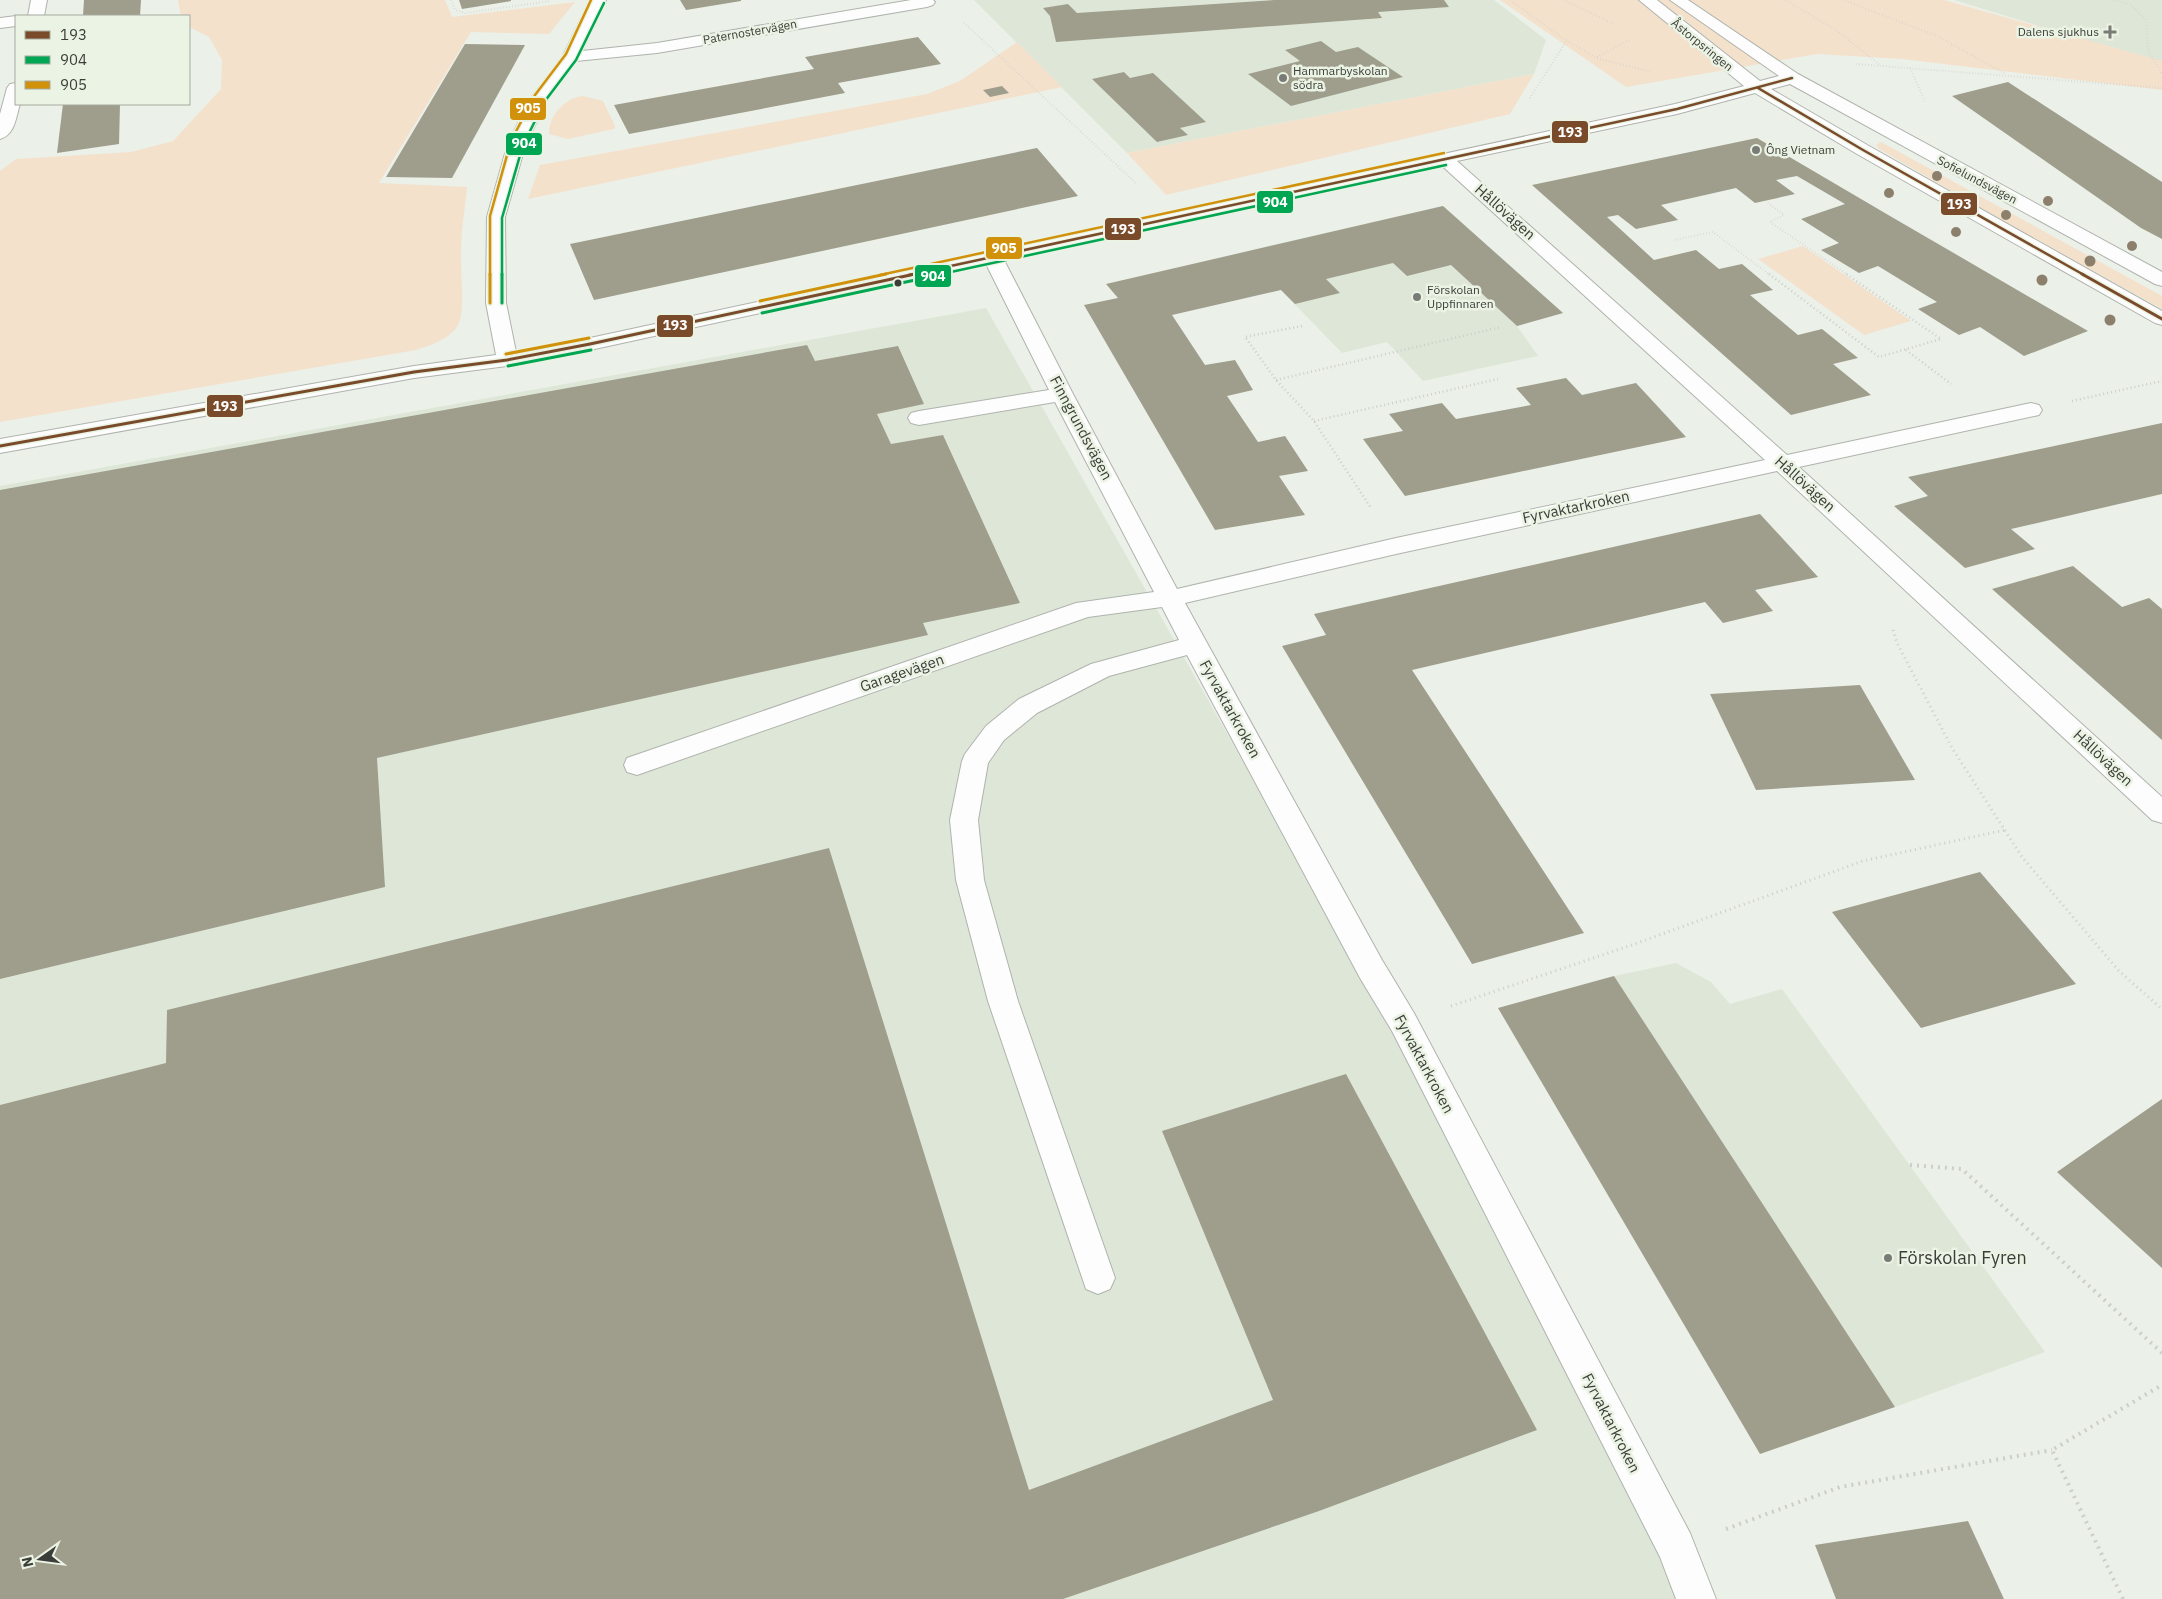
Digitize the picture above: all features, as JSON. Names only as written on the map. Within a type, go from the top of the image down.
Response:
[{"type":"street","points":[[36,15],[39,0]]},
{"type":"street","points":[[507,360],[496,303],[496,217],[517,143],[540,98],[571,57],[598,0]]},
{"type":"street","points":[[840,0],[851,14]]},
{"type":"street","name":"Åstorpsringen","points":[[1647,0],[1758,88]]},
{"type":"street","name":"Åstorpsringen","points":[[1678,0],[1792,78]]},
{"type":"street","name":"Paternostervägen","points":[[571,57],[657,48],[927,2]]},
{"type":"street","points":[[0,23],[15,21]]},
{"type":"street","points":[[0,446],[414,372],[507,360],[590,344],[1712,101],[1792,78]]},
{"type":"street","name":"Sofielundsvägen","points":[[1792,78],[2162,280]]},
{"type":"street","name":"Sofielundsvägen","points":[[1758,88],[1863,150],[2162,319]]},
{"type":"street","points":[[0,134],[4,130],[15,92]]},
{"type":"street","name":"Hållövägen","points":[[1445,159],[1782,463],[2162,813]]},
{"type":"street","name":"Finngrundsvägen","points":[[993,257],[1062,394],[1171,598]]},
{"type":"street","points":[[919,418],[1062,394]]},
{"type":"street","name":"Fyrvaktarkroken","points":[[1696,1599],[1676,1548],[1404,1022],[1371,969],[1194,644],[1171,598],[1396,546],[2031,410]]},
{"type":"street","name":"Garagevägen","points":[[637,765],[1085,609],[1171,598]]},
{"type":"street","points":[[1098,1278],[1003,1001],[970,880],[964,820],[975,761],[995,733],[1028,706],[1100,670],[1194,644]]},
{"type":"path","points":[[451,0],[455,10],[465,13],[556,0]]},
{"type":"path","points":[[1510,0],[1596,58],[1623,67],[1647,70],[1676,80],[1712,101]]},
{"type":"path","points":[[1785,0],[1836,30],[1880,65]]},
{"type":"path","points":[[1843,0],[1938,36],[2008,74]]},
{"type":"path","points":[[2113,0],[2130,4],[2146,20],[2148,50],[2162,74]]},
{"type":"path","points":[[927,2],[947,8],[1143,189]]},
{"type":"path","points":[[1528,101],[1567,40]]},
{"type":"path","points":[[1596,58],[1630,40]]},
{"type":"path","points":[[1910,68],[2008,74],[2162,88]]},
{"type":"path","points":[[1674,240],[1713,232],[1879,358],[1941,339],[1770,222],[1784,214],[1768,204]]},
{"type":"path","points":[[1302,326],[1246,337],[1276,380],[1314,421],[1396,546]]},
{"type":"path","points":[[1276,380],[1501,327]]},
{"type":"path","points":[[1906,350],[1956,387]]},
{"type":"path","points":[[1314,421],[1498,379]]},
{"type":"path","points":[[2031,410],[2162,381]]},
{"type":"path","points":[[1892,625],[1897,643],[1952,748],[2022,857],[2119,971],[2162,1009]]},
{"type":"path","points":[[1404,1022],[1629,946],[1862,861],[2004,830]]},
{"type":"path","points":[[1910,1164],[1962,1169],[2162,1353]]},
{"type":"path","points":[[1676,1548],[1840,1487],[2052,1450],[2162,1385]]},
{"type":"path","points":[[2052,1450],[2123,1599]]},
{"type":"shaded area","points":[[178,0],[445,0],[452,17],[575,2],[549,34],[471,32],[379,183],[467,187],[461,244],[462,310],[458,325],[450,335],[416,350],[0,422],[0,171],[16,159],[131,152],[173,141],[221,89],[222,60],[209,37],[190,28],[190,15],[181,15]]},
{"type":"shaded area","name":"Hammarbyskolan södra","points":[[974,0],[1494,0],[1546,40],[1534,74],[1127,153]]},
{"type":"shaded area","points":[[1500,0],[1944,0],[2162,61],[2162,90],[1902,59],[1817,54],[1626,87]]},
{"type":"shaded area","name":"Dalens sjukhus","points":[[1954,0],[2162,0],[2162,64]]},
{"type":"shaded area","points":[[1017,42],[1062,87],[528,199],[540,165],[927,94],[960,81]]},
{"type":"shaded area","points":[[1534,74],[1510,114],[1166,195],[1127,153]]},
{"type":"shaded area","points":[[583,96],[603,101],[615,126],[614,129],[568,139],[549,134],[549,127],[559,109],[570,100]]},
{"type":"shaded area","points":[[1881,142],[2162,296],[2162,309],[1879,149],[1876,145]]},
{"type":"shaded area","name":"Förskolan Uppfinnaren","points":[[1443,206],[1563,313],[1517,326],[1538,356],[1423,381],[1387,342],[1342,353],[1281,290],[1252,250]]},
{"type":"shaded area","points":[[1803,246],[1911,321],[1864,335],[1758,259]]},
{"type":"shaded area","points":[[986,308],[1684,1540],[1700,1599],[0,1599],[0,486]]},
{"type":"shaded area","name":"Förskolan Fyren","points":[[1676,963],[1711,982],[1730,1004],[1782,989],[2045,1352],[1895,1407],[1614,976]]},
{"type":"building","points":[[84,0],[141,0],[140,15],[83,15]]},
{"type":"building","points":[[459,0],[511,0],[511,1],[462,9]]},
{"type":"building","points":[[680,0],[741,0],[741,1],[686,10]]},
{"type":"building","points":[[1275,0],[1444,0],[1449,7],[1378,12],[1382,18],[1056,42],[1050,16],[1043,8],[1068,4],[1077,13]]},
{"type":"building","points":[[918,37],[941,64],[838,83],[845,93],[629,134],[614,105],[814,69],[805,57]]},
{"type":"building","points":[[1321,41],[1336,52],[1358,47],[1403,77],[1291,106],[1248,74],[1300,61],[1285,50]]},
{"type":"building","points":[[465,44],[525,45],[452,178],[386,177]]},
{"type":"building","points":[[1124,72],[1130,78],[1153,73],[1206,122],[1180,128],[1188,135],[1157,142],[1092,79]]},
{"type":"building","points":[[2008,82],[2162,182],[2162,239],[2141,228],[1952,96]]},
{"type":"building","points":[[1002,86],[1009,93],[990,97],[983,90]]},
{"type":"building","points":[[63,105],[120,105],[119,144],[57,153]]},
{"type":"building","points":[[1757,138],[2088,331],[2024,356],[1980,327],[1959,335],[1918,309],[1937,302],[1878,266],[1859,273],[1821,250],[1839,243],[1801,219],[1845,204],[1797,176],[1776,180],[1795,194],[1755,203],[1736,188],[1661,205],[1678,220],[1636,229],[1618,215],[1607,217],[1654,260],[1696,250],[1719,269],[1742,264],[1773,290],[1750,295],[1798,335],[1822,329],[1858,358],[1833,364],[1871,395],[1791,415],[1532,185]]},
{"type":"building","points":[[1037,148],[1078,196],[594,300],[570,244]]},
{"type":"building","points":[[1443,206],[1563,313],[1517,326],[1451,265],[1407,276],[1393,263],[1326,279],[1340,293],[1295,304],[1281,290],[1172,315],[1205,365],[1235,360],[1253,390],[1227,396],[1258,442],[1285,436],[1308,471],[1279,476],[1305,515],[1215,530],[1084,305],[1118,298],[1106,284]]},
{"type":"building","points":[[807,345],[815,361],[898,346],[924,404],[877,414],[891,444],[943,435],[1020,603],[923,623],[928,635],[377,758],[385,887],[0,979],[0,490]]},
{"type":"building","points":[[1566,378],[1582,395],[1636,383],[1686,437],[1405,496],[1363,439],[1403,431],[1389,414],[1442,403],[1456,419],[1531,405],[1516,388]]},
{"type":"building","points":[[2162,423],[2162,494],[2011,529],[2035,549],[1965,568],[1894,506],[1928,496],[1908,477]]},
{"type":"building","points":[[1760,514],[1818,577],[1755,590],[1773,611],[1723,623],[1705,602],[1412,670],[1584,933],[1472,964],[1282,646],[1326,635],[1314,614]]},
{"type":"building","points":[[2073,566],[2122,607],[2149,598],[2162,609],[2162,740],[1992,589]]},
{"type":"building","points":[[1860,685],[1915,780],[1756,790],[1710,694]]},
{"type":"building","points":[[829,848],[1029,1490],[1273,1400],[1162,1131],[1346,1074],[1537,1430],[1319,1511],[1063,1599],[0,1599],[0,1105],[166,1063],[167,1010]]},
{"type":"building","points":[[1980,872],[2076,984],[1921,1028],[1832,912]]},
{"type":"building","points":[[1614,976],[1895,1407],[1760,1454],[1498,1008]]},
{"type":"building","points":[[2162,1099],[2162,1268],[2057,1172]]},
{"type":"building","points":[[1968,1521],[2004,1599],[1836,1599],[1815,1545]]},
{"type":"transit line","name":"905","points":[[490,303],[490,216],[511,141],[535,95],[566,54],[591,0]]},
{"type":"transit line","name":"904","points":[[502,303],[502,218],[523,145],[545,101],[576,60],[604,3]]},
{"type":"transit line","name":"193","points":[[0,446],[414,372],[507,360],[590,344],[1677,109],[1792,78]]},
{"type":"transit line","name":"193","points":[[1758,88],[1863,150],[2162,319]]},
{"type":"transit line","name":"905","points":[[760,301],[1444,153]]},
{"type":"transit line","name":"904","points":[[762,313],[1446,165]]},
{"type":"transit line","name":"905","points":[[506,354],[589,338]]},
{"type":"transit line","name":"904","points":[[508,366],[591,350]]},
{"type":"place","name":"Dalens sjukhus","points":[[2110,32]]},
{"type":"place","name":"Hammarbyskolan södra","points":[[1283,78]]},
{"type":"place","name":"Ông Vietnam","points":[[1756,150]]},
{"type":"place","name":"Förskolan Uppfinnaren","points":[[1417,297]]},
{"type":"place","name":"Förskolan Fyren","points":[[1888,1258]]}]
